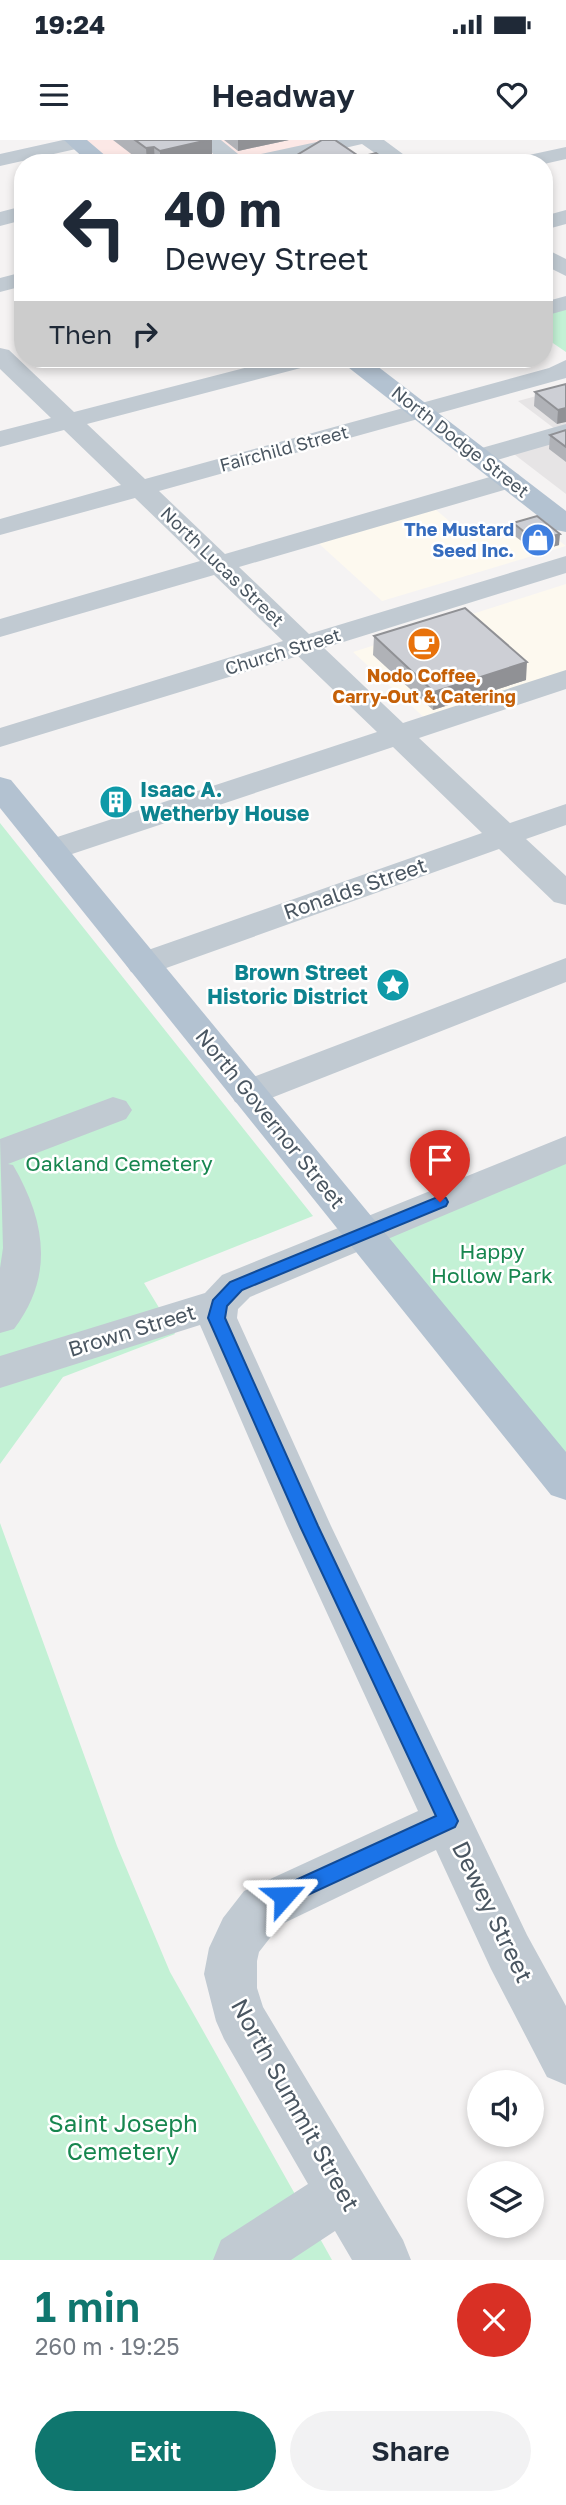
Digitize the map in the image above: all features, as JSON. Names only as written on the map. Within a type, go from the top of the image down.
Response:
[{"type":"main road","points":[[76,142],[91,154]]},
{"type":"main road","name":"North Dodge Street","points":[[364,368],[566,524]]},
{"type":"main road","name":"North Governor Street","points":[[0,787],[566,1483]]},
{"type":"street","points":[[208,140],[225,154]]},
{"type":"street","points":[[295,154],[355,140]]},
{"type":"street","points":[[370,140],[391,154]]},
{"type":"street","points":[[23,154],[76,142]]},
{"type":"street","name":"Fairchild Street","points":[[0,527],[558,373],[562,359]]},
{"type":"street","name":"North Lucas Street","points":[[18,368],[69,421],[566,895]]},
{"type":"street","points":[[0,439],[272,368]]},
{"type":"street","points":[[480,457],[566,432]]},
{"type":"street","points":[[0,628],[509,480]]},
{"type":"street","name":"Church Street","points":[[0,738],[563,568]]},
{"type":"street","points":[[454,599],[479,622]]},
{"type":"street","points":[[526,662],[559,682]]},
{"type":"street","points":[[51,850],[559,682]]},
{"type":"street","name":"Ronalds Street","points":[[143,964],[566,814]]},
{"type":"street","points":[[248,1093],[566,969]]},
{"type":"street","points":[[0,1153],[113,1110]]},
{"type":"street","name":"Brown Street","points":[[0,1372],[219,1304],[236,1286],[566,1149]]},
{"type":"street","points":[[0,1175],[19,1210],[23,1245],[18,1279],[0,1318]]},
{"type":"street","name":"Dewey Street","points":[[219,1304],[217,1318],[309,1526],[509,1952],[566,2059]]},
{"type":"street","name":"North Summit Street","points":[[383,2260],[242,2021],[231,1995],[229,1968],[232,1952],[243,1928],[262,1908],[448,1821]]},
{"type":"street","points":[[241,2260],[344,2193]]},
{"type":"shaded area","points":[[81,140],[339,140],[276,154],[99,154]]},
{"type":"shaded area","points":[[566,388],[566,494],[502,445],[555,429],[518,401]]},
{"type":"shaded area","points":[[435,509],[467,536],[529,517],[566,546],[382,601],[316,541]]},
{"type":"shaded area","points":[[566,584],[566,675],[429,722],[353,652]]},
{"type":"green space","points":[[566,308],[566,352],[553,343],[553,312]]},
{"type":"green space","name":"Oakland Cemetery","points":[[0,823],[313,1216],[144,1283],[175,1334],[63,1377],[0,1464]]},
{"type":"green space","name":"Happy Hollow Park","points":[[566,1158],[566,1457],[365,1234]]},
{"type":"green space","name":"Saint Joseph Cemetery","points":[[0,1523],[117,1846],[170,1972],[332,2260],[0,2260]]},
{"type":"building","points":[[135,140],[208,140],[160,151],[154,147],[146,148]]},
{"type":"building","points":[[322,140],[335,140],[356,154],[299,154]]},
{"type":"building","points":[[566,384],[566,408],[558,410],[535,392]]},
{"type":"building","points":[[566,430],[566,447],[550,435]]},
{"type":"building","points":[[537,516],[560,534],[536,541],[513,523]]},
{"type":"building","points":[[465,608],[527,662],[434,692],[374,636]]},
{"type":"place","name":"The Mustard Seed Inc.","points":[[538,540]]},
{"type":"place","name":"Nodo Coffee, Carry-Out & Catering","points":[[424,644]]},
{"type":"place","name":"Isaac A. Wetherby House","points":[[116,802]]},
{"type":"place","name":"Brown Street Historic District","points":[[393,985]]},
{"type":"route","points":[[284,1896],[448,1821],[309,1526],[217,1318],[219,1304],[236,1286],[440,1202]]}]
